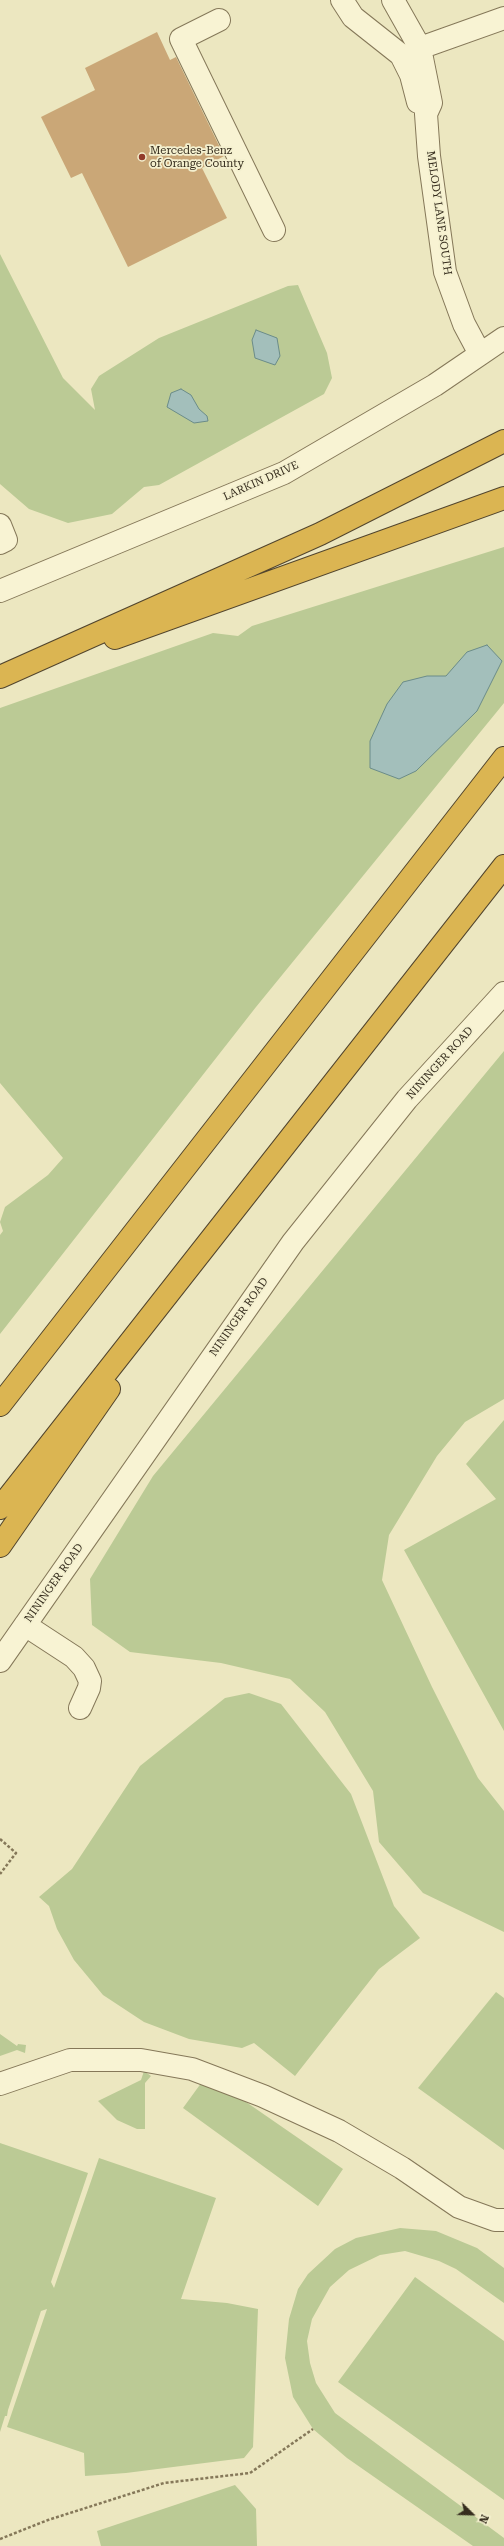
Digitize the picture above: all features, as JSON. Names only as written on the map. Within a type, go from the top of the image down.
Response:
[{"type":"highway","points":[[0,677],[320,534],[504,441]]},
{"type":"highway","points":[[0,677],[172,619],[504,498]]},
{"type":"highway","points":[[0,1404],[504,758]]},
{"type":"highway","points":[[0,1508],[504,866]]},
{"type":"highway","points":[[0,1380],[37,1332],[155,1206]]},
{"type":"highway","points":[[0,1546],[98,1407],[159,1305]]},
{"type":"street","name":"MELODY LANE SOUTH","points":[[342,0],[353,17],[401,55],[411,75],[418,103],[426,114]]},
{"type":"street","name":"MELODY LANE SOUTH","points":[[393,0],[420,48],[431,103],[426,114],[431,175],[445,272],[464,324],[480,354]]},
{"type":"street","points":[[420,48],[504,18]]},
{"type":"street","points":[[219,20],[181,39],[274,230]]},
{"type":"street","name":"LARKIN DRIVE","points":[[0,591],[284,473],[435,385],[504,338]]},
{"type":"street","points":[[0,525],[6,540],[0,543]]},
{"type":"street","name":"NININGER ROAD","points":[[0,1661],[293,1242],[407,1099],[504,993]]},
{"type":"street","points":[[25,1625],[74,1657],[84,1668],[90,1681],[89,1688],[80,1708]]},
{"type":"street","points":[[0,2084],[70,2060],[141,2060],[192,2069],[263,2096],[339,2131],[402,2168],[459,2207],[495,2220],[504,2220]]},
{"type":"path","points":[[0,1839],[16,1853],[0,1874]]},
{"type":"path","points":[[0,2539],[48,2520],[164,2483],[250,2473],[313,2429]]},
{"type":"green space","points":[[0,254],[63,378],[95,410],[91,389],[99,376],[159,338],[288,286],[298,285],[327,353],[332,378],[324,394],[159,485],[144,487],[112,514],[68,523],[29,509],[0,484]]},
{"type":"green space","points":[[504,547],[504,703],[256,1007],[0,1334],[0,1235],[3,1231],[0,1222],[5,1207],[48,1175],[63,1158],[0,1083],[0,708],[213,633],[238,636],[252,626]]},
{"type":"green space","points":[[504,1051],[504,1399],[465,1422],[437,1456],[389,1535],[382,1580],[432,1687],[478,1778],[504,1811],[504,1932],[423,1893],[379,1842],[373,1791],[325,1712],[290,1679],[221,1663],[130,1652],[92,1625],[90,1579],[153,1476]]},
{"type":"green space","points":[[504,1420],[504,1731],[404,1550],[496,1499],[466,1464]]},
{"type":"green space","points":[[249,1693],[281,1704],[351,1794],[394,1906],[420,1938],[379,1969],[295,2076],[254,2043],[242,2048],[189,2039],[144,2022],[103,1995],[74,1960],[57,1929],[49,1906],[39,1897],[72,1869],[140,1766],[225,1698]]},
{"type":"green space","points":[[496,1992],[504,1998],[504,2150],[418,2088]]},
{"type":"green space","points":[[0,2034],[17,2046],[18,2044],[26,2045],[25,2053],[17,2050],[0,2056]]},
{"type":"green space","points":[[144,2071],[151,2076],[145,2083],[145,2129],[137,2129],[117,2120],[98,2101],[141,2080]]},
{"type":"green space","points":[[207,2075],[343,2169],[318,2206],[183,2108]]},
{"type":"green space","points":[[0,2143],[88,2173],[51,2282],[54,2288],[99,2158],[216,2198],[181,2299],[227,2303],[258,2309],[253,2447],[244,2458],[126,2473],[85,2476],[84,2453],[7,2427],[47,2309],[41,2311],[7,2416],[5,2416],[0,2432]]},
{"type":"green space","points":[[400,2228],[436,2231],[477,2248],[504,2268],[504,2303],[456,2269],[439,2261],[405,2251],[380,2255],[349,2270],[330,2287],[312,2319],[307,2341],[310,2363],[316,2383],[335,2413],[504,2538],[504,2546],[473,2546],[347,2458],[313,2429],[293,2397],[285,2358],[289,2319],[298,2289],[308,2274],[335,2249],[356,2238]]},
{"type":"green space","points":[[415,2277],[504,2341],[504,2500],[338,2382]]},
{"type":"green space","points":[[235,2485],[256,2509],[257,2546],[101,2546],[97,2531]]},
{"type":"water","points":[[256,330],[277,338],[280,356],[275,365],[255,358],[252,340]]},
{"type":"water","points":[[181,389],[191,395],[199,409],[207,416],[208,421],[194,423],[167,407],[171,393]]},
{"type":"water","points":[[487,645],[502,661],[477,711],[416,771],[399,779],[370,768],[370,741],[387,704],[403,682],[427,676],[446,676],[467,652]]},
{"type":"building","name":"Mercedes-Benz of Orange County","points":[[157,32],[170,60],[176,57],[224,156],[202,168],[227,218],[128,267],[82,173],[71,178],[41,117],[95,90],[85,68]]},
{"type":"place","name":"Mercedes-Benz of Orange County","points":[[142,157]]}]
